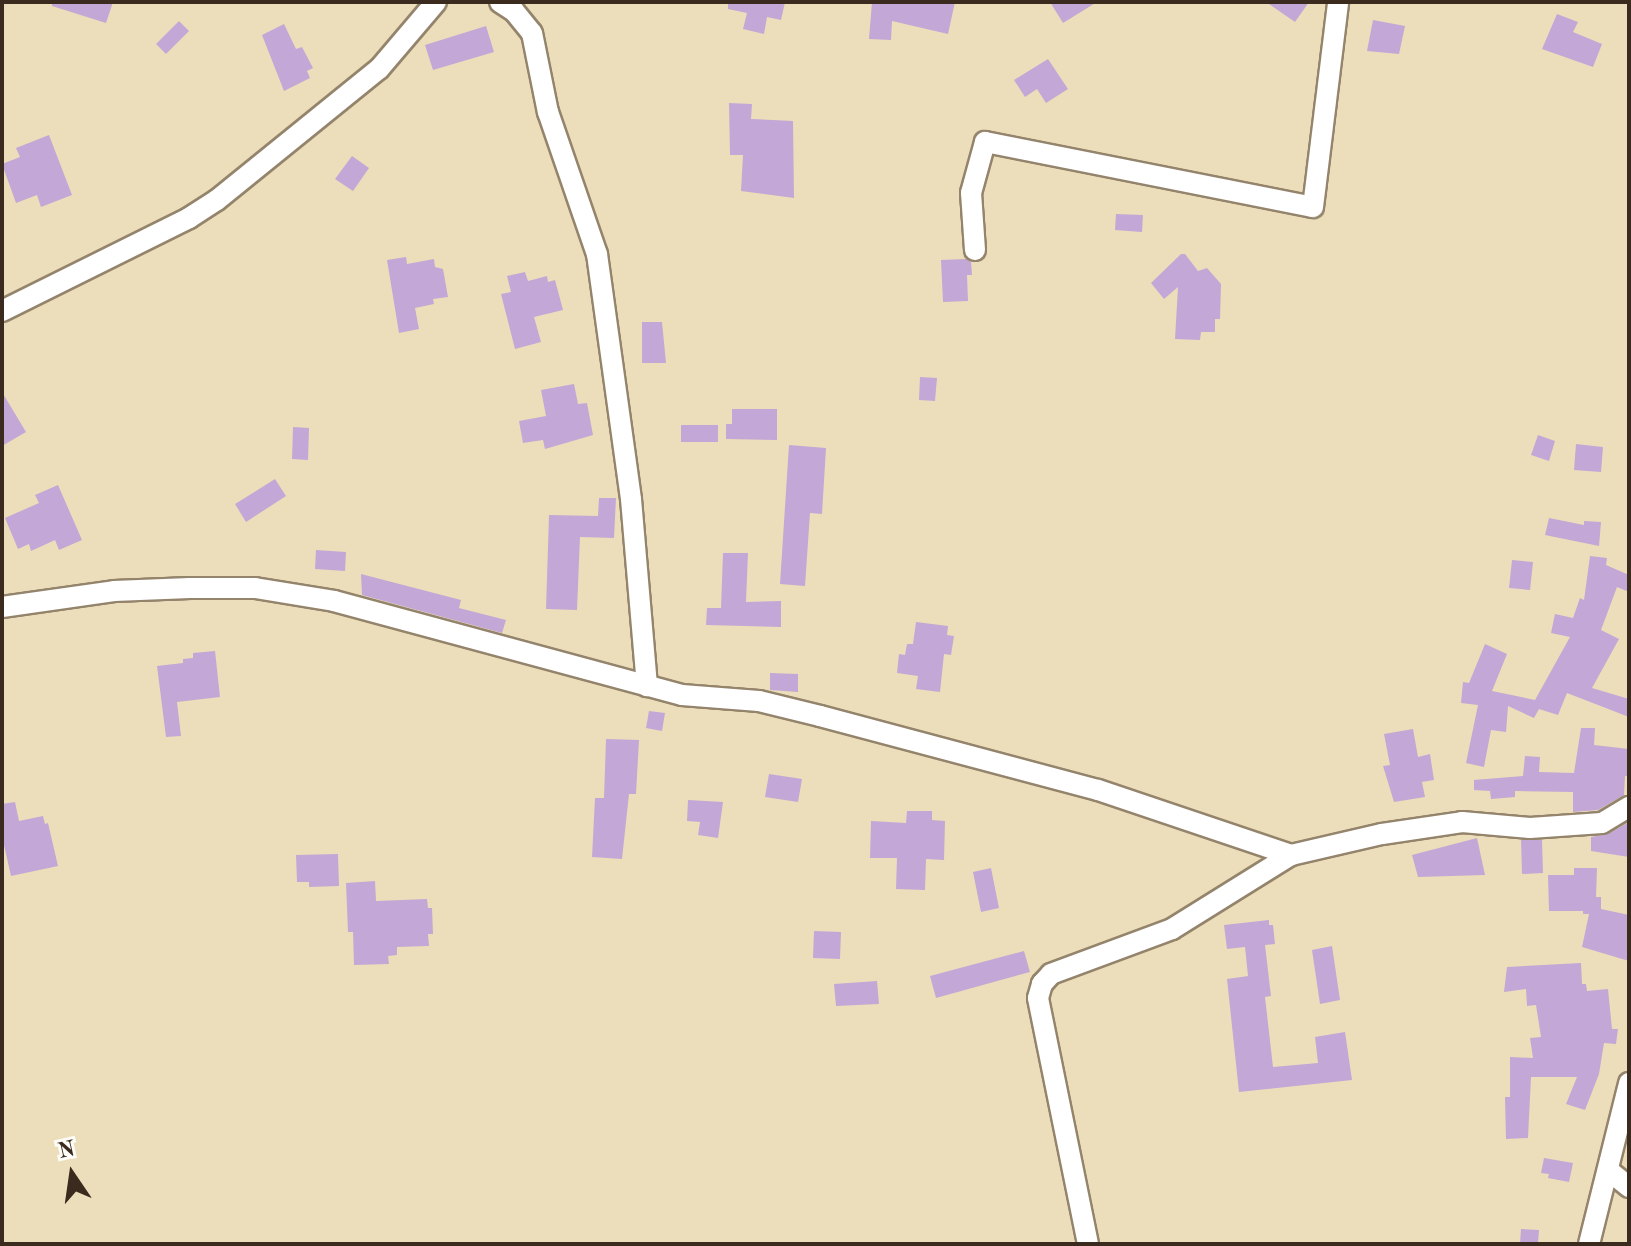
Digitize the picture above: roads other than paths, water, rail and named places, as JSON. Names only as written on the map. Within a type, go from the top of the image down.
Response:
[{"type":"street","points":[[2,311],[189,218],[217,200],[379,69],[436,2]]},
{"type":"street","points":[[500,2],[514,11],[532,33],[548,112],[597,254],[627,469],[647,686]]},
{"type":"street","points":[[975,250],[971,193],[985,142],[1313,207],[1338,2]]},
{"type":"street","points":[[2,607],[114,591],[255,588],[348,605],[682,695],[774,704],[1098,790],[1291,855]]},
{"type":"street","points":[[1088,1244],[1038,998],[1042,984],[1051,974],[1199,915],[1291,855],[1382,834],[1462,822],[1530,828],[1602,823],[1629,807]]},
{"type":"street","points":[[1589,1244],[1629,1083]]},
{"type":"street","points":[[1608,1170],[1629,1187]]}]
